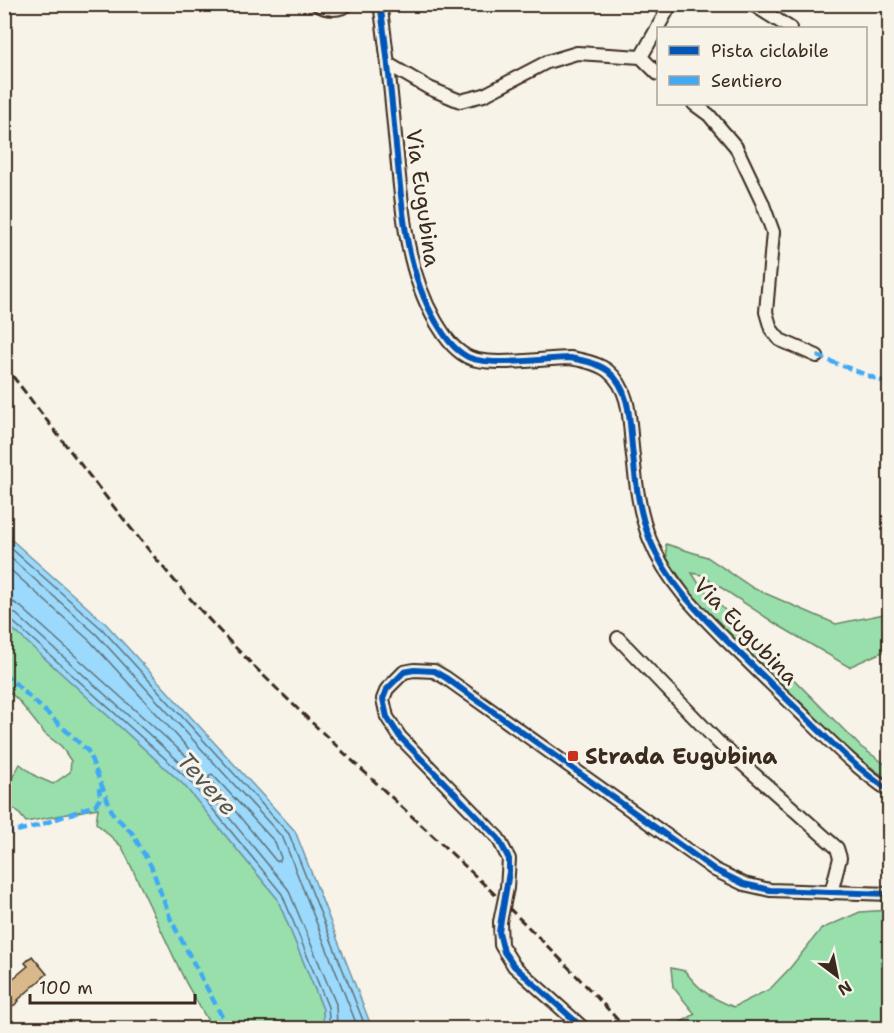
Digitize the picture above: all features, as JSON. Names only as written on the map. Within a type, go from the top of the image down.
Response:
[{"type":"street","points":[[317,4],[324,9],[344,8],[348,4]]},
{"type":"street","name":"Via Eugubina","points":[[380,4],[405,227],[412,264],[423,296],[446,338],[466,356],[487,363],[570,358],[583,360],[607,370],[626,397],[642,518],[650,542],[670,577],[701,615],[761,675],[840,750],[890,791]]},
{"type":"street","points":[[658,27],[671,4]]},
{"type":"street","points":[[752,4],[788,27]]},
{"type":"street","points":[[641,57],[657,29]]},
{"type":"street","points":[[388,64],[429,88],[460,101],[484,95],[547,62],[577,53],[641,57],[657,73]]},
{"type":"street","points":[[695,105],[709,115],[736,147],[762,202],[773,232],[766,312],[771,329],[780,340],[817,356]]},
{"type":"street","points":[[618,638],[719,743],[837,848],[840,858],[831,893]]},
{"type":"street","points":[[583,1029],[514,966],[501,945],[500,922],[507,888],[509,859],[498,838],[400,736],[387,717],[383,699],[387,689],[404,672],[434,671],[446,678],[715,870],[744,884],[770,890],[890,894]]},
{"type":"green space","points":[[666,544],[707,557],[753,588],[836,624],[889,613],[889,649],[849,667],[776,624],[702,575],[692,573],[699,584],[861,747],[889,767],[889,780],[857,757],[703,612],[667,558]]},
{"type":"green space","points":[[5,622],[184,785],[277,898],[323,1009],[324,1028],[212,1028],[186,983],[122,847],[96,823],[98,808],[26,822],[17,811],[5,803],[5,791],[20,764],[37,777],[53,784],[70,772],[71,761],[61,746],[45,734],[18,700],[5,688]]},
{"type":"green space","points":[[889,910],[889,1028],[663,1028],[680,1023],[695,1014],[673,987],[671,968],[685,971],[707,993],[734,1007],[770,989],[821,929],[860,912]]},
{"type":"water","name":"Tevere","points":[[5,534],[106,624],[295,831],[372,1028],[324,1028],[323,1009],[277,898],[184,785],[5,622]]},
{"type":"building","points":[[32,956],[47,974],[10,1009],[4,1002],[4,986],[28,966],[25,963]]},
{"type":"railway","points":[[4,365],[116,510],[205,615],[284,696],[531,930],[625,1028]]},
{"type":"marked path","points":[[817,356],[890,384]]},
{"type":"marked path","points":[[4,673],[88,751],[113,814],[132,833],[151,866],[171,920],[228,1028]]},
{"type":"marked path","points":[[4,834],[37,826],[95,805],[100,799],[99,788]]},
{"type":"cycle path","points":[[380,4],[410,255],[425,300],[442,332],[457,349],[475,360],[501,362],[570,358],[600,366],[616,379],[626,399],[643,519],[650,540],[664,568],[693,606],[726,640],[841,751],[890,791]]},
{"type":"cycle path","points":[[583,1028],[514,966],[504,952],[499,932],[509,859],[498,838],[400,737],[387,717],[383,699],[387,689],[404,672],[434,671],[446,678],[715,870],[744,884],[770,890],[890,894]]},
{"type":"place","name":"Strada Eugubina","points":[[573,756]]}]
